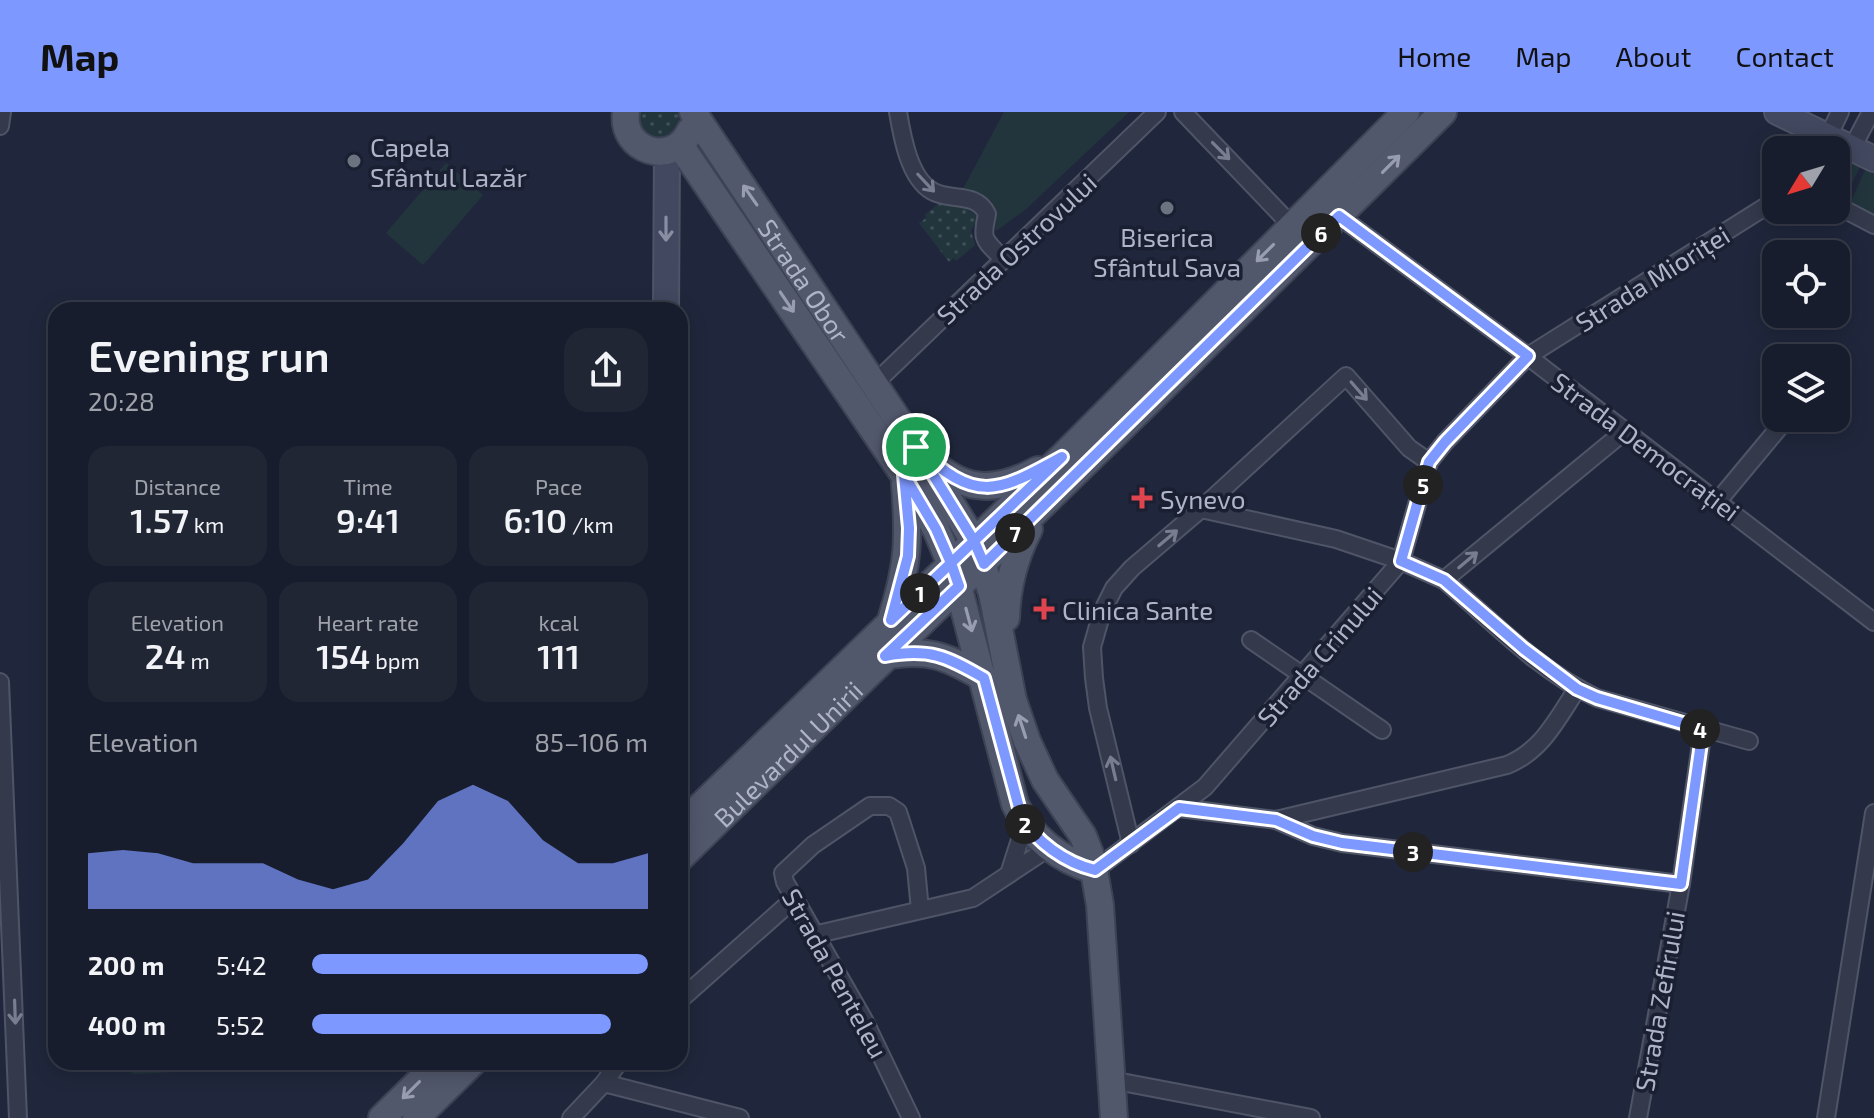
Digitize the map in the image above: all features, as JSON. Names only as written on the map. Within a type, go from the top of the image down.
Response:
[{"type":"main road","points":[[626,112],[626,127],[636,143],[650,151],[674,148],[691,128],[692,112]]},
{"type":"main road","name":"Strada Obor","points":[[692,112],[916,447]]},
{"type":"main road","name":"Bulevardul Unirii","points":[[688,850],[885,656],[1062,457],[1406,112]]},
{"type":"main road","name":"Bulevardul Unirii","points":[[979,552],[1037,513],[1443,112]]},
{"type":"main road","name":"Strada Obor","points":[[674,148],[904,475],[936,529],[995,674]]},
{"type":"main road","points":[[916,447],[958,481],[981,486],[1012,484],[1062,457]]},
{"type":"main road","points":[[916,447],[979,552],[992,593],[995,674],[1015,804],[1025,824],[1050,847],[1073,862],[1095,870]]},
{"type":"main road","points":[[891,620],[908,556],[904,475]]},
{"type":"main road","points":[[1037,513],[1022,541],[1009,579],[995,674],[1041,772],[1088,844],[1095,870],[1114,1118]]},
{"type":"main road","name":"Bulevardul Unirii","points":[[688,818],[891,620],[955,575]]},
{"type":"main road","points":[[885,656],[911,652],[937,654],[995,674]]},
{"type":"main road","points":[[1025,824],[1039,811],[1059,801]]},
{"type":"main road","points":[[1050,847],[1075,824]]},
{"type":"main road","points":[[382,1118],[431,1070]]},
{"type":"main road","points":[[416,1118],[465,1070]]},
{"type":"street","points":[[0,126],[2,112]]},
{"type":"street","points":[[898,112],[913,166],[924,185],[940,194],[975,201],[986,209],[983,227],[985,240],[1003,259]]},
{"type":"street","name":"Strada Ostrovului","points":[[874,384],[1157,112]]},
{"type":"street","points":[[1183,112],[1292,226]]},
{"type":"street","points":[[1777,112],[1824,136]]},
{"type":"street","points":[[1840,112],[1843,136]]},
{"type":"street","points":[[1850,140],[1871,112]]},
{"type":"street","points":[[666,302],[674,148]]},
{"type":"street","name":"Strada Mioriței","points":[[1429,462],[1528,356],[1762,209]]},
{"type":"street","points":[[1850,212],[1874,225]]},
{"type":"street","name":"Strada Democrației","points":[[1339,216],[1626,430],[1874,622]]},
{"type":"street","points":[[1131,844],[1098,708],[1092,647],[1102,612],[1114,588],[1132,568],[1346,376],[1409,448],[1429,462],[1401,561],[1336,539],[1201,509]]},
{"type":"street","points":[[1444,580],[1626,430]]},
{"type":"street","points":[[1718,501],[1775,432]]},
{"type":"street","name":"Strada Crinului","points":[[1095,870],[1205,787],[1401,561],[1444,580],[1524,649],[1577,689],[1597,698],[1749,741]]},
{"type":"street","points":[[1251,640],[1382,730]]},
{"type":"street","points":[[0,682],[18,1118]]},
{"type":"street","points":[[1179,808],[1276,820],[1507,765],[1524,758],[1546,736],[1577,689]]},
{"type":"street","name":"Strada Zefirului","points":[[1638,1118],[1681,884],[1703,729]]},
{"type":"street","name":"Strada Penteleu","points":[[911,1118],[886,1062],[818,934],[783,877],[785,868],[870,806],[889,806],[898,812],[916,868],[920,910]]},
{"type":"street","points":[[1826,1118],[1874,813]]},
{"type":"street","name":"Strada Zefirului","points":[[1276,820],[1305,833],[1342,843],[1681,884]]},
{"type":"street","points":[[1009,874],[1025,824]]},
{"type":"street","points":[[818,934],[973,898],[1050,847]]},
{"type":"street","points":[[688,993],[795,898]]},
{"type":"street","points":[[571,1118],[613,1070]]},
{"type":"street","points":[[1111,1080],[1311,1118]]},
{"type":"street","points":[[604,1083],[740,1118]]},
{"type":"green space","points":[[631,112],[686,112],[680,136],[648,145]]},
{"type":"green space","points":[[1004,112],[1129,112],[1025,210],[996,231],[990,203],[963,189]]},
{"type":"green space","points":[[1850,151],[1864,158],[1850,187]]},
{"type":"green space","points":[[1869,161],[1874,163],[1874,218],[1850,204]]},
{"type":"green space","points":[[446,163],[483,195],[423,265],[386,233]]},
{"type":"green space","points":[[938,204],[965,207],[978,217],[971,231],[975,245],[956,261],[954,258],[949,262],[919,223]]},
{"type":"green space","points":[[124,1070],[213,1070],[135,1074]]},
{"type":"place","name":"Capela Sfântul Lazăr","points":[[354,161]]},
{"type":"place","name":"Biserica Sfântul Sava","points":[[1167,208]]},
{"type":"place","name":"Synevo","points":[[1142,498]]},
{"type":"place","name":"Clinica Sante","points":[[1044,609]]},
{"type":"route","points":[[916,447],[958,481],[981,486],[1012,484],[1062,457],[974,541],[984,564],[1339,216],[1528,356],[1429,462],[1401,561],[1444,580],[1524,649],[1577,689],[1597,698],[1703,729],[1681,884],[1342,843],[1313,836],[1276,820],[1179,808],[1095,870],[1073,862],[1034,834],[1015,804],[984,678],[937,654],[911,652],[885,656],[959,586],[951,563],[891,620],[908,556],[904,475],[942,540],[951,563],[974,541],[916,447]]}]
